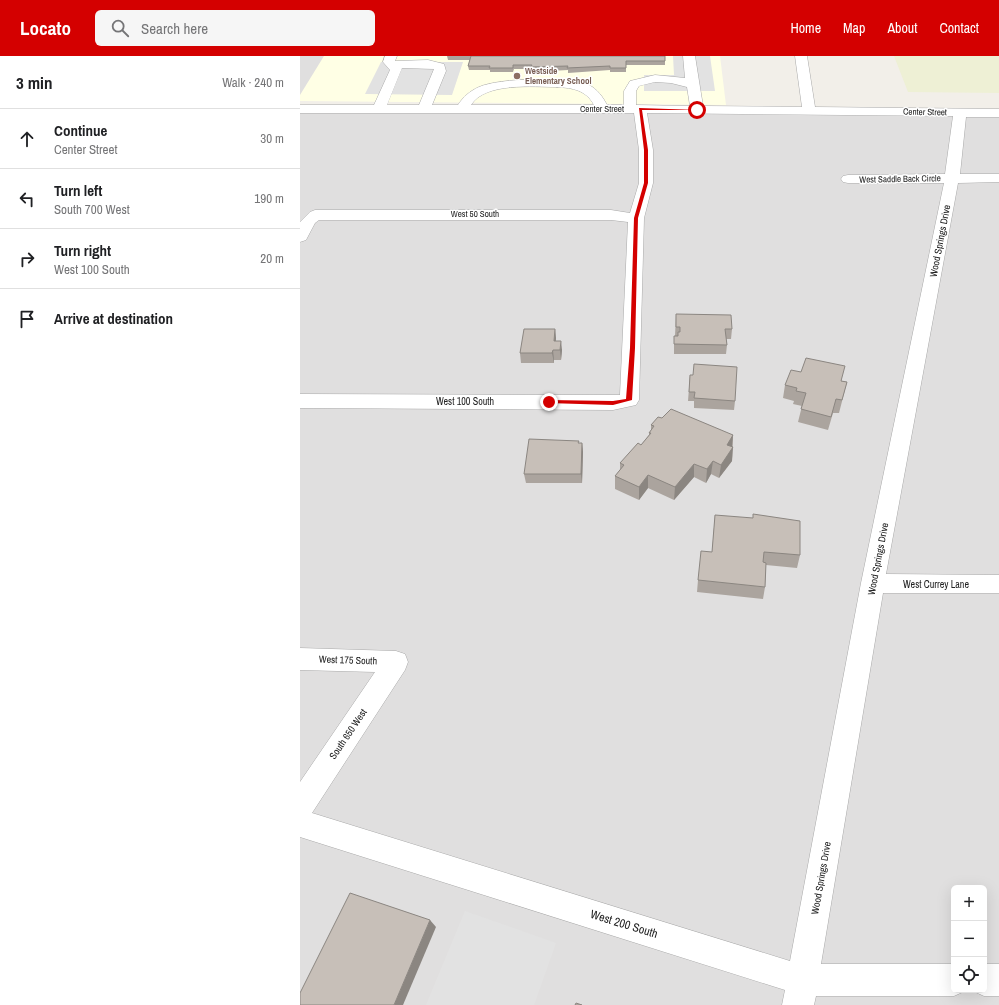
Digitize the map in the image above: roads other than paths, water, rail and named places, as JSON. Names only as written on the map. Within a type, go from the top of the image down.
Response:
[{"type":"street","points":[[690,56],[692,84],[697,110]]},
{"type":"street","points":[[801,56],[809,111]]},
{"type":"street","points":[[379,108],[396,69],[391,60]]},
{"type":"street","points":[[391,60],[428,64],[440,67],[440,71],[424,108]]},
{"type":"street","points":[[636,218],[646,183],[646,150],[631,88],[638,82],[674,80],[692,84]]},
{"type":"street","points":[[463,109],[468,98],[488,87],[498,85],[570,85],[585,88],[598,99],[603,109]]},
{"type":"street","name":"Center Street","points":[[300,109],[635,109],[999,113]]},
{"type":"street","name":"Wood Springs Drive","points":[[800,993],[873,584],[952,178],[960,113]]},
{"type":"street","name":"West Saddle Back Circle","points":[[848,179],[999,178]]},
{"type":"street","name":"West 50 South","points":[[300,237],[308,220],[315,215],[603,215],[636,218]]},
{"type":"street","name":"West 100 South","points":[[300,401],[613,403],[629,400],[636,218]]},
{"type":"street","name":"West Currey Lane","points":[[873,584],[999,584]]},
{"type":"street","name":"West 175 South","points":[[300,659],[396,662]]},
{"type":"street","name":"South 650 West","points":[[300,806],[396,662]]},
{"type":"street","name":"West 200 South","points":[[300,823],[800,993],[951,980]]},
{"type":"street","points":[[987,980],[999,980]]},
{"type":"place","name":"Westside Elementary School","points":[[517,76]]}]
